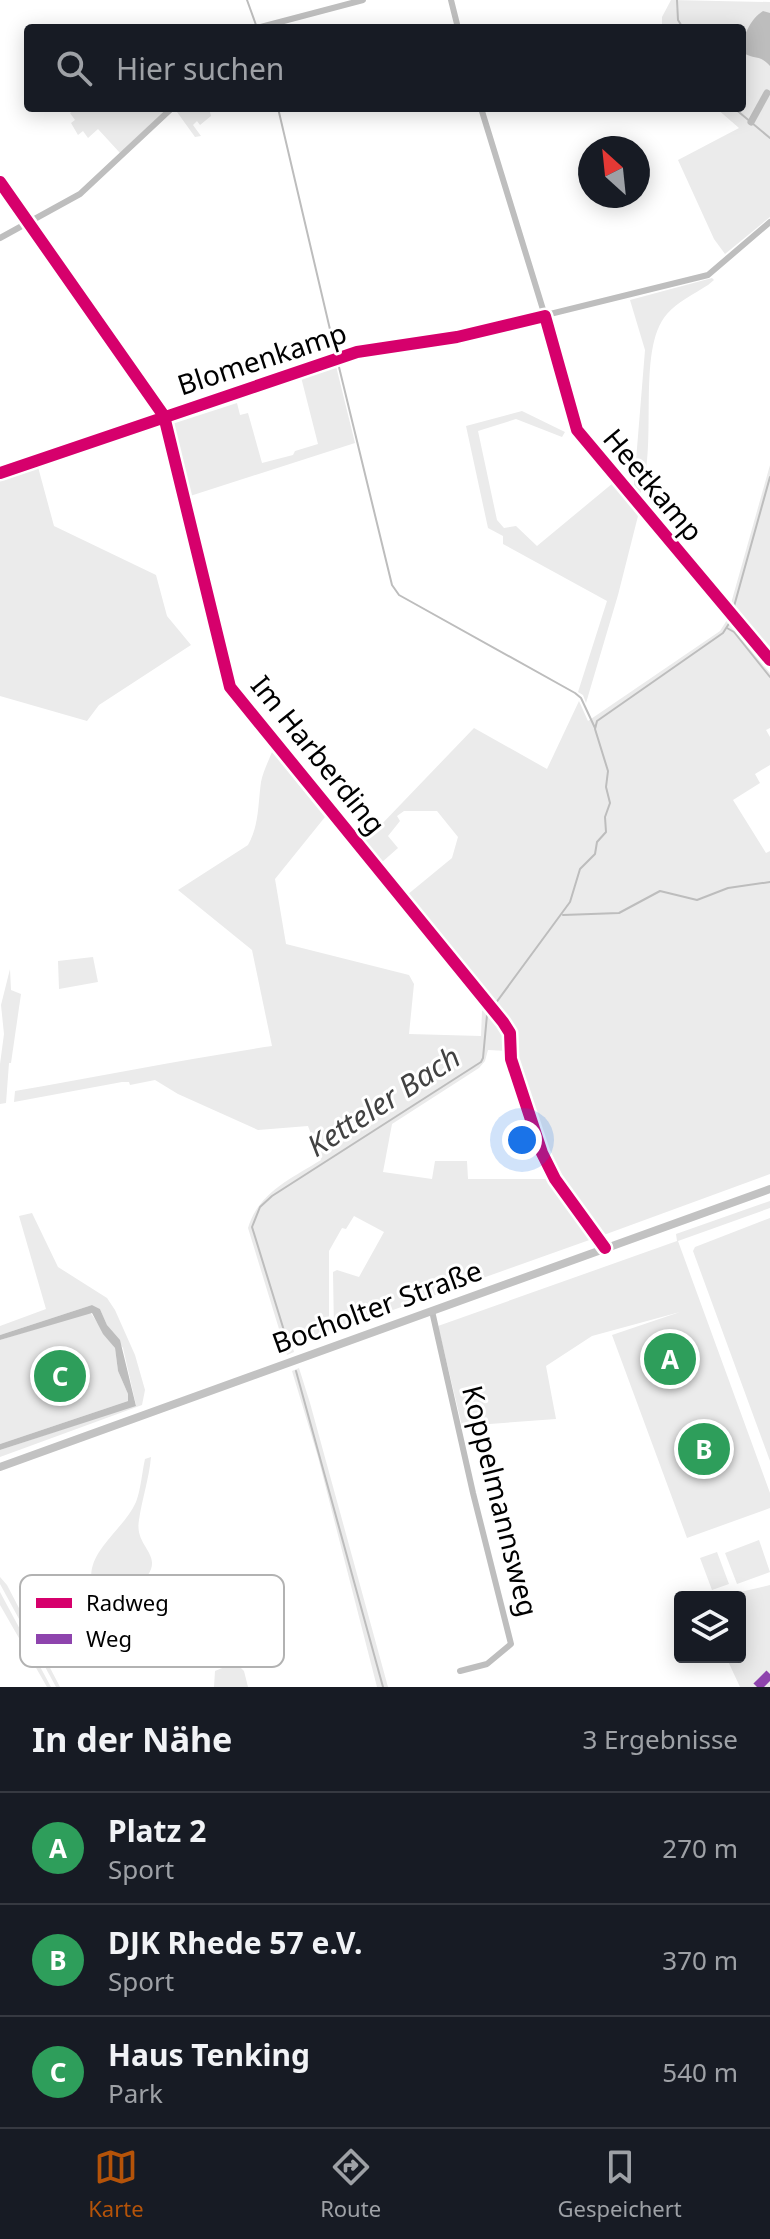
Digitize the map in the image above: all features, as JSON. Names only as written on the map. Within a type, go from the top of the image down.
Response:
[{"type":"main road","name":"Bocholter Straße","points":[[0,1467],[770,1189]]},
{"type":"street","points":[[272,24],[363,0]]},
{"type":"street","points":[[451,0],[457,24]]},
{"type":"street","points":[[0,238],[80,194],[168,112]]},
{"type":"street","name":"Heetkamp","points":[[482,112],[577,430],[770,660]]},
{"type":"street","name":"Im Harberding","points":[[0,182],[164,416],[230,687],[510,1033],[511,1059],[542,1153],[555,1179],[605,1248]]},
{"type":"street","name":"Blomenkamp","points":[[0,473],[357,352],[457,337],[708,275],[770,222]]},
{"type":"street","name":"Koppelmannsweg","points":[[432,1311],[511,1644],[487,1664],[460,1671]]},
{"type":"shaded area","points":[[671,0],[770,2],[770,217],[725,254],[714,239],[678,160],[739,128],[721,112],[746,112],[746,24],[662,24],[662,17]]},
{"type":"shaded area","points":[[763,11],[770,13],[770,66],[746,54],[746,34],[754,19]]},
{"type":"shaded area","points":[[164,112],[120,153],[98,129],[88,138],[83,131],[78,135],[71,123],[75,120],[70,113]]},
{"type":"shaded area","points":[[177,112],[210,112],[211,116],[200,125],[197,121],[193,125],[201,136],[195,137]]},
{"type":"shaded area","points":[[712,278],[714,280],[708,285],[671,310],[657,330],[650,375],[648,454],[639,498],[634,494],[634,485],[645,350],[630,300]]},
{"type":"shaded area","points":[[336,366],[355,443],[187,497],[169,425],[237,403],[240,415],[248,413],[262,463],[293,455],[295,451],[318,444],[301,377]]},
{"type":"shaded area","points":[[522,411],[565,432],[562,437],[516,419],[478,431],[497,520],[504,528],[516,526],[537,546],[613,483],[638,516],[586,703],[578,692],[607,601],[503,544],[503,536],[488,528],[466,426]]},
{"type":"shaded area","points":[[770,465],[770,654],[730,607]]},
{"type":"shaded area","points":[[38,467],[54,526],[156,575],[167,616],[191,645],[99,705],[87,721],[0,696],[0,479]]},
{"type":"shaded area","points":[[727,620],[770,673],[770,728],[766,730],[770,737],[770,765],[755,774],[760,783],[733,800],[766,853],[770,851],[770,1174],[601,1236],[558,1179],[547,1158],[518,1074],[515,1051],[518,1042],[512,1026],[407,895],[452,858],[458,837],[437,811],[404,811],[397,816],[400,821],[388,836],[398,848],[381,863],[363,840],[474,728],[547,769],[579,701],[588,721],[720,631]]},
{"type":"shaded area","points":[[272,752],[325,817],[275,879],[286,944],[409,975],[414,984],[409,1034],[481,1036],[482,1011],[488,1007],[507,1034],[508,1051],[488,1050],[479,1068],[392,1124],[383,1172],[432,1179],[435,1161],[467,1161],[468,1179],[551,1179],[595,1238],[334,1331],[333,1272],[337,1270],[359,1277],[384,1232],[354,1216],[346,1229],[342,1228],[329,1251],[329,1333],[292,1345],[294,1352],[287,1355],[248,1228],[268,1196],[321,1160],[308,1126],[258,1130],[178,1094],[155,1080],[130,1085],[129,1082],[122,1082],[14,1102],[15,1091],[272,1046],[252,950],[178,890],[248,845],[256,823],[262,778]]},
{"type":"shaded area","points":[[93,957],[98,982],[59,989],[58,961]]},
{"type":"shaded area","points":[[10,969],[11,990],[21,994],[9,1063],[6,1103],[0,1104],[4,1034],[1,1005]]},
{"type":"shaded area","points":[[770,1201],[770,1208],[678,1241],[770,1493],[770,1508],[687,1538],[612,1335],[680,1312],[592,1336],[546,1366],[556,1419],[462,1426],[438,1326],[677,1241],[676,1234]]},
{"type":"shaded area","points":[[32,1213],[58,1267],[107,1298],[115,1310],[135,1355],[145,1390],[142,1405],[0,1457],[0,1450],[136,1405],[123,1348],[100,1309],[92,1305],[0,1335],[0,1326],[46,1309],[19,1216]]},
{"type":"shaded area","points":[[770,1218],[770,1461],[693,1251],[695,1247]]},
{"type":"shaded area","points":[[92,1305],[100,1309],[107,1325],[120,1340],[136,1406],[0,1450],[0,1444],[128,1401],[118,1371],[115,1348],[92,1313],[0,1340],[0,1335]]},
{"type":"shaded area","points":[[90,1312],[115,1348],[118,1371],[128,1401],[0,1444],[0,1340]]},
{"type":"shaded area","points":[[299,1368],[388,1687],[377,1687],[318,1457],[292,1371]]},
{"type":"shaded area","points":[[151,1457],[139,1531],[150,1554],[151,1570],[148,1575],[91,1575],[100,1550],[136,1502],[145,1459]]},
{"type":"shaded area","points":[[759,1540],[770,1572],[737,1584],[725,1553]]},
{"type":"shaded area","points":[[717,1552],[729,1584],[712,1590],[700,1558]]},
{"type":"shaded area","points":[[0,1577],[20,1610],[20,1621],[0,1584]]},
{"type":"shaded area","points":[[770,1585],[770,1687],[740,1687],[729,1663],[746,1663],[744,1591]]},
{"type":"shaded area","points":[[0,1592],[20,1629],[20,1640],[0,1605]]},
{"type":"shaded area","points":[[36,1667],[40,1667],[51,1687],[47,1687]]},
{"type":"shaded area","points":[[45,1667],[50,1667],[60,1687],[56,1687]]},
{"type":"shaded area","points":[[225,1667],[240,1667],[248,1687],[214,1687],[215,1671]]},
{"type":"waterway","points":[[247,0],[256,24]]},
{"type":"waterway","name":"Ketteler Bach","points":[[677,0],[680,24]]},
{"type":"waterway","points":[[751,122],[767,93]]},
{"type":"waterway","points":[[279,112],[336,355]]},
{"type":"waterway","name":"Ketteler Bach","points":[[739,112],[770,138]]},
{"type":"waterway","points":[[338,363],[392,585],[399,595],[575,693],[581,698],[595,728]]},
{"type":"waterway","name":"Ketteler Bach","points":[[733,610],[770,477]]},
{"type":"waterway","name":"Ketteler Bach","points":[[290,1350],[252,1227],[260,1207],[272,1196],[481,1062],[487,1015],[570,902],[580,869],[595,854],[597,842],[606,832],[605,817],[610,803],[606,787],[608,771],[595,729],[597,721],[723,633],[730,622]]},
{"type":"waterway","points":[[727,628],[734,632],[770,677]]},
{"type":"waterway","points":[[563,915],[619,913],[660,891],[697,900],[728,888],[770,882]]},
{"type":"waterway","name":"Ketteler Bach","points":[[296,1371],[383,1687]]},
{"type":"marked path","points":[[757,1687],[770,1674]]},
{"type":"cycle path","points":[[0,182],[164,416],[230,687],[503,1022],[510,1033],[511,1059],[542,1153],[555,1179],[605,1248]]},
{"type":"cycle path","points":[[0,473],[357,352],[457,337],[545,316],[577,430],[770,660]]},
{"type":"place","name":"Platz 2","points":[[670,1359]]},
{"type":"place","name":"Haus Tenking","points":[[60,1376]]},
{"type":"place","name":"DJK Rhede 57 e.V.","points":[[704,1449]]}]
